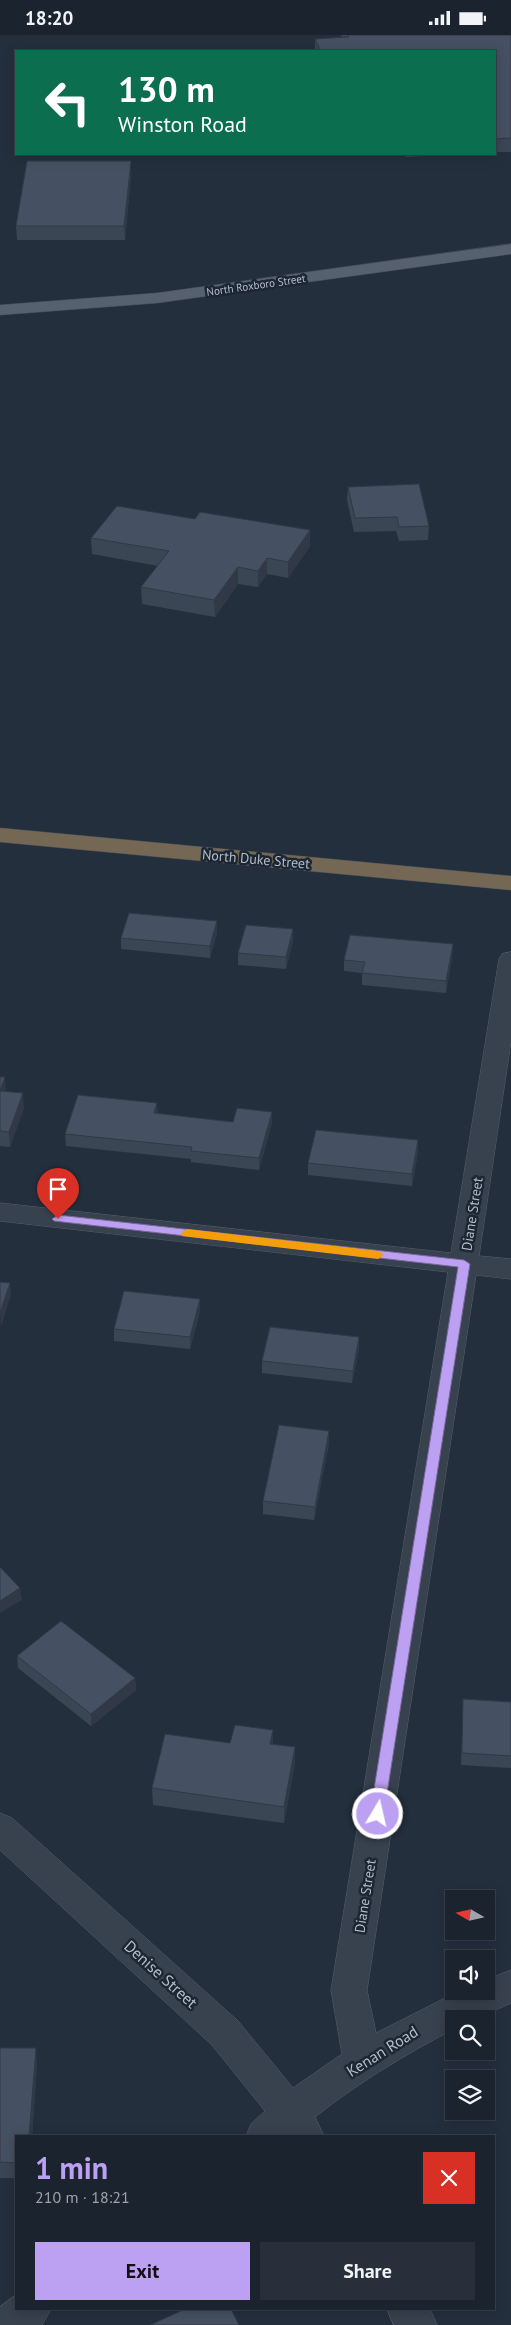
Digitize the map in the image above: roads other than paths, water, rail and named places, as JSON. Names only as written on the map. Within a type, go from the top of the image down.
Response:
[{"type":"highway","name":"North Duke Street","points":[[0,835],[511,883]]},
{"type":"main road","name":"North Roxboro Street","points":[[0,310],[157,298],[511,249]]},
{"type":"street","name":"Diane Street","points":[[362,2061],[349,1989],[511,959]]},
{"type":"street","points":[[0,1212],[511,1269]]},
{"type":"street","name":"Denise Street","points":[[0,1828],[225,2033],[287,2128]]},
{"type":"street","name":"Kenan Road","points":[[287,2128],[362,2061],[410,2031],[457,2008],[511,1986]]},
{"type":"street","points":[[8,2325],[30,2310]]},
{"type":"street","points":[[408,2310],[417,2325]]}]
